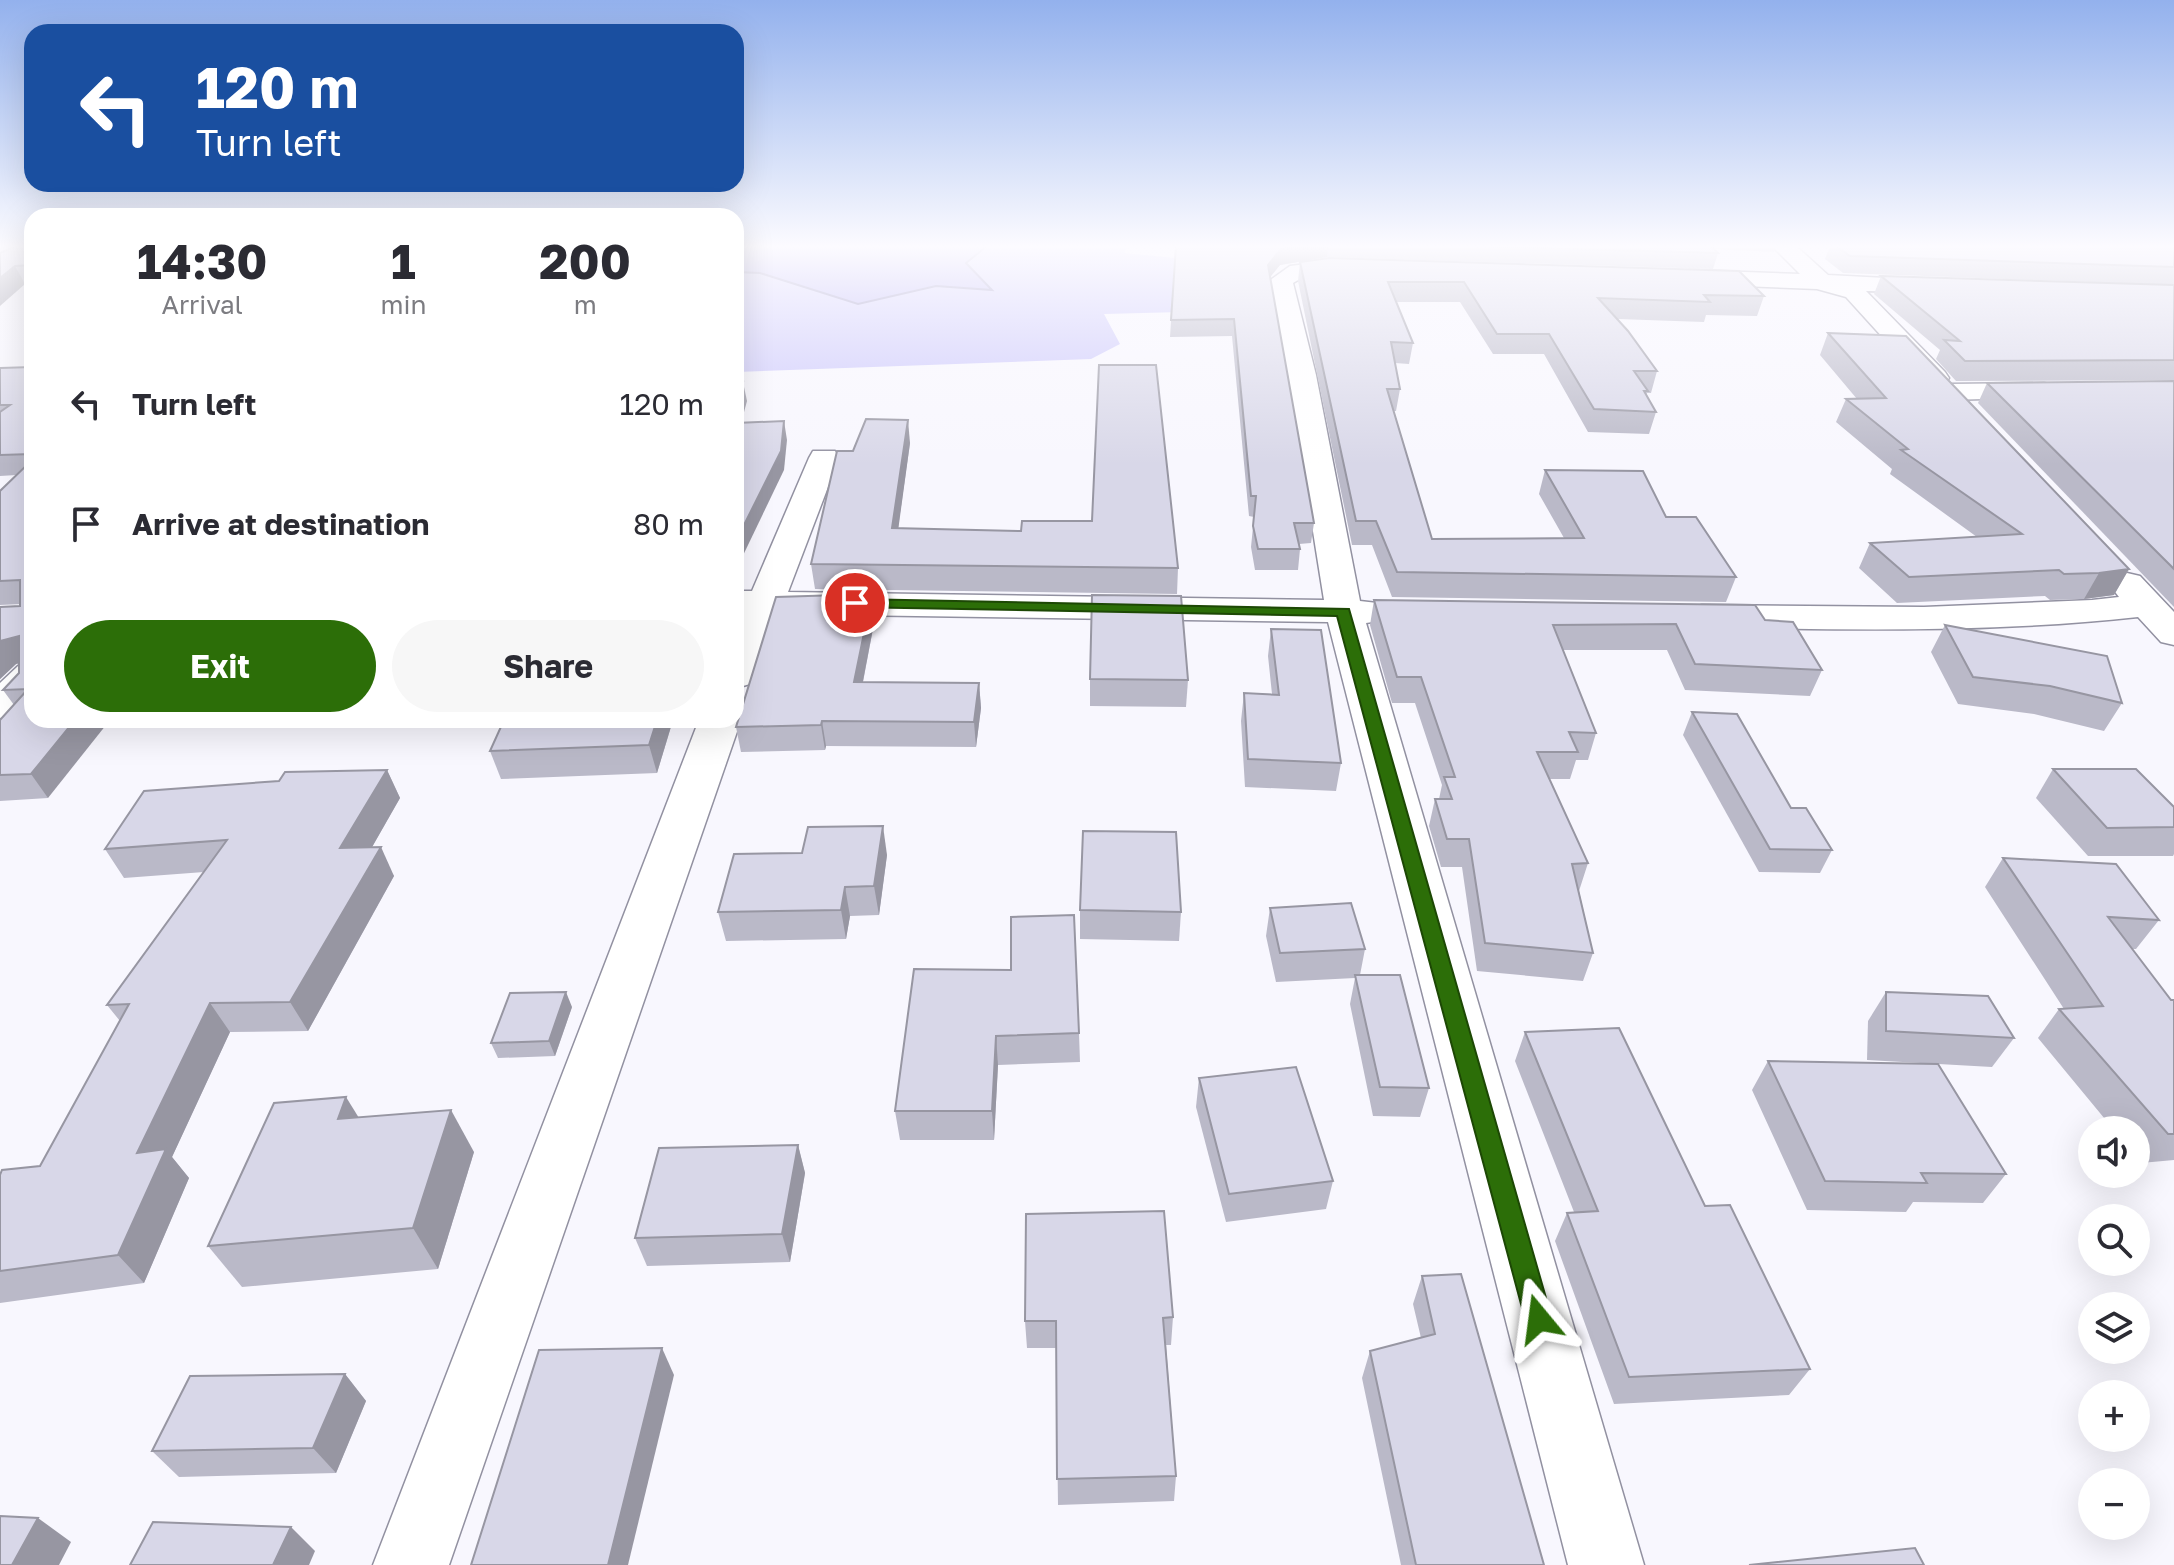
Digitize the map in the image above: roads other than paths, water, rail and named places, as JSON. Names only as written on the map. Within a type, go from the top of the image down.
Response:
[{"type":"street","points":[[1289,319],[1344,612],[1606,1565]]},
{"type":"street","points":[[1880,319],[1980,426]]},
{"type":"street","points":[[1949,392],[2069,391]]},
{"type":"street","points":[[744,634],[750,602],[824,458]]},
{"type":"street","points":[[2105,560],[2174,634]]},
{"type":"street","points":[[750,602],[1407,613]]},
{"type":"street","points":[[1663,616],[1902,617],[2084,613],[2147,605]]},
{"type":"street","points":[[0,706],[24,682]]},
{"type":"street","points":[[411,1565],[717,728]]}]
